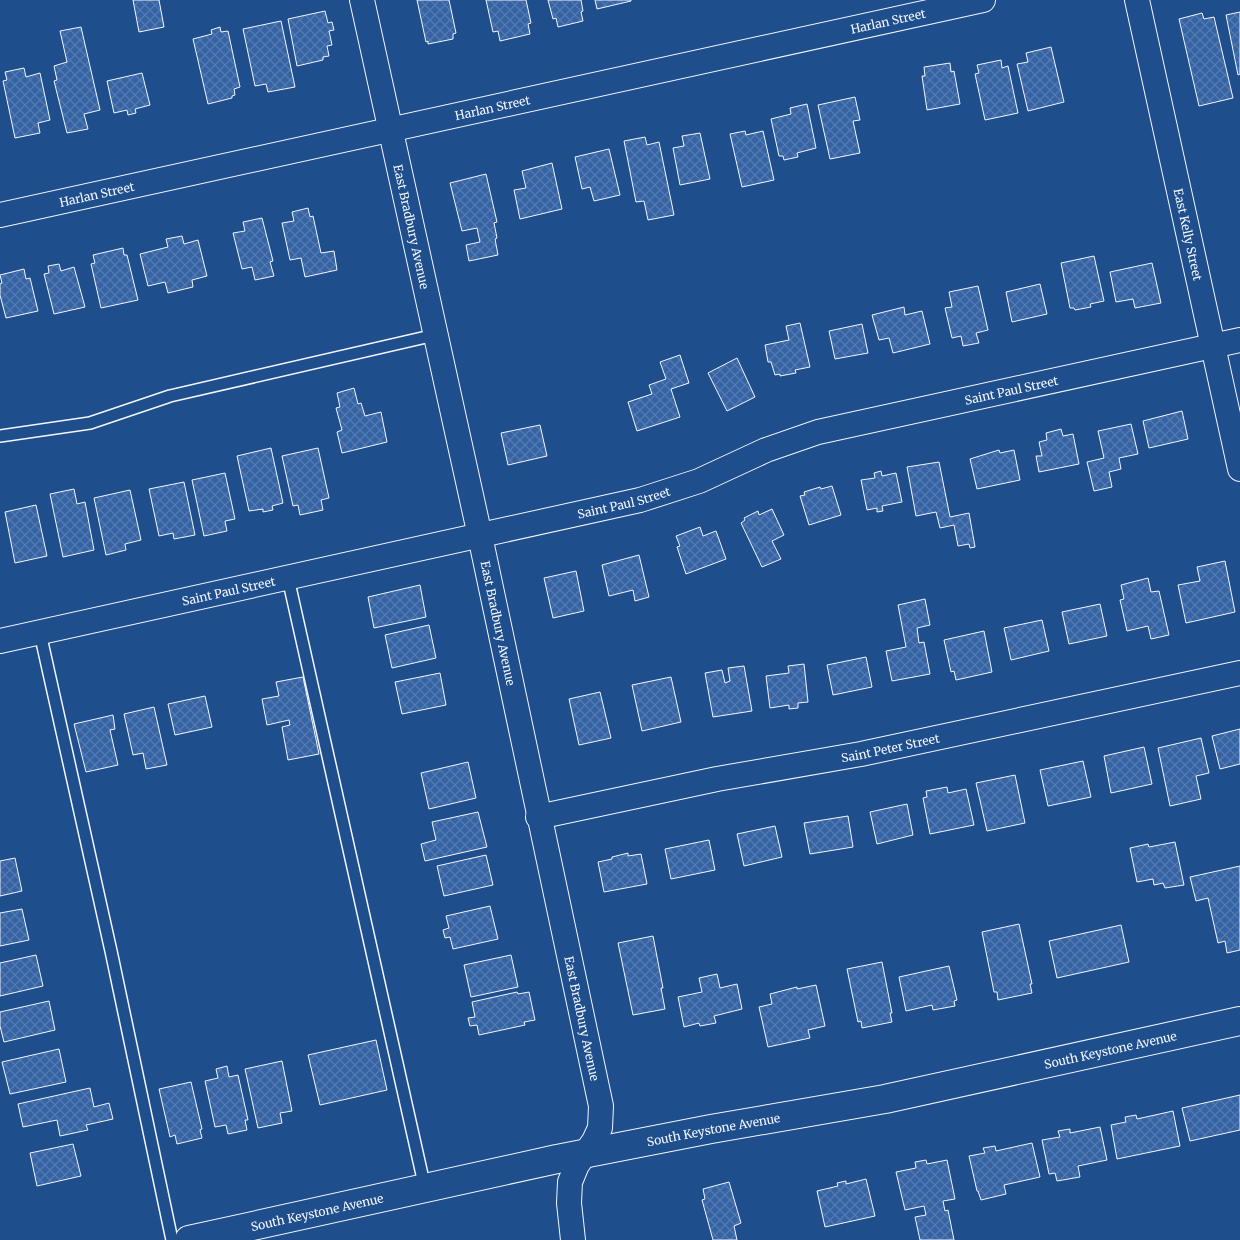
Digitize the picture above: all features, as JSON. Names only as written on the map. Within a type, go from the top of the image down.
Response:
[{"type":"main road","name":"South Keystone Avenue","points":[[189,1240],[584,1153],[884,1099],[1240,1021]]},
{"type":"street","name":"East Bradbury Avenue","points":[[362,0],[480,536],[538,817],[601,1106],[600,1128],[594,1141],[577,1165],[570,1182],[568,1204],[573,1240]]},
{"type":"street","name":"Harlan Street","points":[[0,215],[983,0]]},
{"type":"street","name":"East Kelly Street","points":[[1137,0],[1240,469]]},
{"type":"street","name":"Saint Paul Street","points":[[0,641],[640,500],[708,478],[779,445],[818,432],[1240,340]]},
{"type":"street","name":"Saint Peter Street","points":[[538,817],[717,779],[861,754],[1240,673]]},
{"type":"lane","points":[[0,436],[90,423],[170,396],[435,335]]},
{"type":"lane","points":[[288,578],[425,1188]]},
{"type":"lane","points":[[40,633],[109,942],[172,1240]]},
{"type":"building","points":[[133,0],[159,0],[164,27],[139,32]]},
{"type":"building","points":[[417,0],[449,0],[456,33],[453,34],[453,39],[428,44],[428,41],[426,42]]},
{"type":"building","points":[[486,0],[526,0],[531,23],[528,24],[530,34],[500,41],[498,31],[493,32]]},
{"type":"building","points":[[548,0],[581,0],[583,21],[558,27],[556,18],[553,19]]},
{"type":"building","points":[[595,0],[631,0],[631,1],[597,9]]},
{"type":"building","points":[[325,11],[328,23],[332,22],[334,30],[329,31],[332,45],[327,46],[329,56],[323,57],[323,60],[297,66],[288,19]]},
{"type":"building","points":[[1240,12],[1240,74],[1238,75],[1226,15]]},
{"type":"building","points":[[1202,13],[1204,19],[1214,17],[1233,98],[1199,106],[1179,19]]},
{"type":"building","points":[[281,21],[295,87],[268,92],[266,84],[255,86],[243,29]]},
{"type":"building","points":[[81,27],[100,110],[84,114],[88,129],[67,133],[54,81],[57,80],[54,66],[67,62],[60,31]]},
{"type":"building","points":[[220,27],[221,32],[228,31],[240,87],[234,89],[235,95],[232,98],[208,104],[193,39],[212,34],[211,30]]},
{"type":"building","points":[[1051,47],[1064,102],[1028,111],[1017,64],[1028,62],[1026,53]]},
{"type":"building","points":[[1001,60],[1002,68],[1008,66],[1018,113],[985,120],[975,74],[979,73],[977,65]]},
{"type":"building","points":[[950,63],[951,72],[954,71],[960,104],[927,110],[922,76],[925,76],[924,67]]},
{"type":"building","points":[[24,68],[26,77],[40,73],[50,120],[38,123],[40,133],[15,138],[3,81],[7,80],[5,72]]},
{"type":"building","points":[[142,73],[150,105],[135,109],[136,113],[128,115],[127,110],[114,113],[107,81]]},
{"type":"building","points":[[855,97],[860,120],[853,121],[860,153],[830,159],[818,105]]},
{"type":"building","points":[[807,104],[816,148],[797,153],[798,157],[784,160],[783,156],[779,156],[771,119],[791,114],[790,108]]},
{"type":"building","points":[[745,131],[746,135],[763,131],[774,180],[742,187],[730,134]]},
{"type":"building","points":[[700,133],[710,179],[680,185],[673,148],[684,146],[682,136]]},
{"type":"building","points":[[645,137],[647,145],[659,142],[674,215],[648,220],[644,201],[636,202],[624,141]]},
{"type":"building","points":[[609,149],[620,195],[594,201],[590,187],[582,189],[575,157]]},
{"type":"building","points":[[552,163],[562,209],[520,219],[514,190],[526,188],[522,171]]},
{"type":"building","points":[[486,174],[497,222],[494,223],[498,255],[469,261],[466,245],[480,242],[477,228],[462,231],[450,183]]},
{"type":"building","points":[[308,208],[310,217],[313,216],[321,253],[334,251],[337,270],[305,277],[301,258],[290,260],[282,223],[294,221],[292,212]]},
{"type":"building","points":[[262,218],[273,261],[270,262],[274,276],[255,280],[252,267],[242,269],[233,233],[245,231],[243,222]]},
{"type":"building","points":[[182,236],[184,244],[198,240],[207,276],[192,280],[193,287],[168,293],[165,282],[148,286],[140,254],[168,247],[166,239]]},
{"type":"building","points":[[123,248],[124,255],[127,255],[138,300],[101,308],[91,264],[95,263],[93,255]]},
{"type":"building","points":[[1094,256],[1104,301],[1090,304],[1091,307],[1075,310],[1070,308],[1061,263]]},
{"type":"building","points":[[1152,263],[1161,303],[1135,308],[1133,299],[1116,302],[1110,272]]},
{"type":"building","points":[[59,264],[61,271],[74,267],[85,307],[54,314],[44,274],[49,273],[48,266]]},
{"type":"building","points":[[24,269],[26,279],[30,278],[38,311],[6,318],[0,295],[0,284],[2,283],[0,275]]},
{"type":"building","points":[[1040,284],[1047,314],[1012,322],[1006,292]]},
{"type":"building","points":[[978,286],[988,330],[976,333],[979,343],[963,346],[961,336],[952,338],[945,308],[952,307],[949,292]]},
{"type":"building","points":[[904,307],[905,315],[922,311],[930,344],[893,353],[889,338],[879,340],[872,315]]},
{"type":"building","points":[[800,323],[810,367],[795,370],[796,373],[775,375],[771,362],[768,362],[765,345],[789,340],[786,326]]},
{"type":"building","points":[[862,324],[868,353],[835,359],[829,331]]},
{"type":"building","points":[[680,355],[689,383],[671,389],[680,417],[637,431],[628,402],[652,394],[649,385],[666,379],[660,362]]},
{"type":"building","points":[[737,358],[755,397],[727,411],[708,373]]},
{"type":"building","points":[[354,388],[358,404],[361,403],[365,416],[381,412],[387,442],[342,453],[337,432],[342,430],[336,408],[340,407],[337,393]]},
{"type":"building","points":[[1182,411],[1188,439],[1149,448],[1143,421]]},
{"type":"building","points":[[1131,424],[1138,454],[1119,458],[1121,469],[1109,472],[1112,487],[1094,491],[1087,462],[1104,458],[1098,431]]},
{"type":"building","points":[[540,425],[547,456],[508,465],[501,433]]},
{"type":"building","points":[[1061,429],[1063,436],[1073,434],[1079,464],[1039,472],[1036,456],[1042,456],[1039,442],[1047,440],[1046,433]]},
{"type":"building","points":[[271,448],[283,503],[272,506],[273,510],[263,512],[263,509],[249,511],[237,456]]},
{"type":"building","points":[[318,448],[329,498],[321,500],[323,510],[300,515],[298,505],[293,506],[282,456]]},
{"type":"building","points":[[999,450],[1000,453],[1014,450],[1020,480],[977,489],[970,459]]},
{"type":"building","points":[[939,462],[950,517],[969,513],[975,547],[970,548],[969,544],[958,546],[954,525],[940,528],[936,512],[916,516],[907,467]]},
{"type":"building","points":[[881,471],[882,476],[896,473],[902,502],[882,506],[883,511],[877,512],[877,508],[867,510],[861,480],[875,478],[874,473]]},
{"type":"building","points":[[225,473],[235,519],[225,521],[227,531],[204,536],[192,480]]},
{"type":"building","points":[[184,482],[195,535],[174,539],[173,533],[159,536],[149,489]]},
{"type":"building","points":[[832,486],[841,515],[809,525],[800,496],[805,495],[804,492],[820,487],[821,489]]},
{"type":"building","points":[[74,489],[77,504],[85,502],[94,550],[63,557],[50,494]]},
{"type":"building","points":[[130,490],[141,540],[125,544],[126,550],[106,555],[94,498]]},
{"type":"building","points":[[36,505],[47,556],[15,563],[5,512]]},
{"type":"building","points":[[772,509],[784,535],[772,541],[781,559],[762,567],[741,523],[745,520],[744,518],[758,511],[759,515]]},
{"type":"building","points":[[700,527],[703,536],[716,531],[726,559],[686,574],[677,547],[680,546],[676,536]]},
{"type":"building","points":[[639,555],[649,597],[635,601],[633,590],[609,596],[602,565]]},
{"type":"building","points":[[1225,561],[1235,612],[1186,623],[1178,585],[1200,581],[1197,567]]},
{"type":"building","points":[[576,571],[584,611],[553,618],[544,578]]},
{"type":"building","points":[[1148,578],[1151,592],[1159,591],[1169,635],[1151,639],[1148,626],[1127,631],[1120,600],[1124,599],[1121,585]]},
{"type":"building","points":[[420,585],[426,617],[374,628],[368,597]]},
{"type":"building","points":[[925,599],[930,625],[917,628],[919,643],[924,642],[930,674],[892,681],[886,651],[906,647],[898,605]]},
{"type":"building","points":[[1100,604],[1107,636],[1069,644],[1062,612]]},
{"type":"building","points":[[1042,620],[1049,651],[1011,660],[1004,628]]},
{"type":"building","points":[[429,625],[436,658],[392,668],[385,635]]},
{"type":"building","points":[[984,631],[992,672],[956,680],[954,671],[951,672],[944,640]]},
{"type":"building","points":[[866,657],[872,687],[833,695],[827,665]]},
{"type":"building","points":[[804,664],[808,702],[798,703],[798,708],[789,709],[789,705],[770,708],[766,676],[789,673],[788,666]]},
{"type":"building","points":[[744,666],[752,711],[713,717],[705,673],[722,670],[725,683],[730,681],[728,668]]},
{"type":"building","points":[[440,673],[446,705],[402,714],[395,682]]},
{"type":"building","points":[[303,677],[319,754],[288,760],[282,727],[290,725],[289,720],[267,725],[262,699],[279,696],[276,682]]},
{"type":"building","points":[[671,677],[681,722],[642,731],[632,685]]},
{"type":"building","points":[[600,692],[611,738],[579,745],[569,699]]},
{"type":"building","points":[[205,696],[212,727],[175,735],[168,704]]},
{"type":"building","points":[[154,707],[167,765],[146,769],[143,753],[133,755],[124,714]]},
{"type":"building","points":[[113,715],[115,729],[110,730],[118,765],[86,772],[74,724]]},
{"type":"building","points":[[1240,729],[1240,764],[1220,769],[1212,736]]},
{"type":"building","points":[[1201,738],[1209,773],[1196,776],[1201,799],[1170,806],[1158,748]]},
{"type":"building","points":[[1144,747],[1152,784],[1111,793],[1104,756]]},
{"type":"building","points":[[1083,761],[1091,797],[1048,806],[1040,770]]},
{"type":"building","points":[[468,762],[476,798],[429,809],[421,773]]},
{"type":"building","points":[[1015,775],[1025,823],[987,831],[976,783]]},
{"type":"building","points":[[947,787],[948,793],[966,789],[974,825],[930,834],[923,798],[927,797],[926,791]]},
{"type":"building","points":[[907,804],[913,835],[877,844],[870,812]]},
{"type":"building","points":[[478,812],[487,847],[425,861],[421,844],[436,840],[432,822]]},
{"type":"building","points":[[848,816],[853,847],[810,854],[804,823]]},
{"type":"building","points":[[775,826],[782,857],[744,866],[737,834]]},
{"type":"building","points":[[709,840],[715,870],[671,879],[665,849]]},
{"type":"building","points":[[1175,842],[1184,885],[1165,888],[1163,883],[1154,885],[1153,879],[1137,882],[1130,848],[1148,844],[1149,847]]},
{"type":"building","points":[[628,853],[628,856],[641,854],[647,884],[604,892],[598,862]]},
{"type":"building","points":[[486,855],[493,885],[444,896],[437,866]]},
{"type":"building","points":[[15,858],[22,891],[0,896],[0,861]]},
{"type":"building","points":[[1240,866],[1240,950],[1227,953],[1225,941],[1218,943],[1208,898],[1196,901],[1190,877]]},
{"type":"building","points":[[490,906],[498,939],[453,949],[450,937],[445,938],[443,930],[449,928],[446,916]]},
{"type":"building","points":[[22,909],[29,940],[0,946],[0,913]]},
{"type":"building","points":[[1019,924],[1032,984],[1030,984],[1032,993],[998,1000],[997,992],[994,992],[982,932]]},
{"type":"building","points":[[1121,925],[1129,962],[1057,978],[1049,941]]},
{"type":"building","points":[[653,936],[665,1009],[633,1015],[618,943]]},
{"type":"building","points":[[36,955],[43,986],[0,996],[0,963]]},
{"type":"building","points":[[511,955],[518,987],[471,997],[464,965]]},
{"type":"building","points":[[882,962],[892,1022],[862,1028],[861,1021],[858,1022],[847,969]]},
{"type":"building","points":[[949,966],[957,1000],[954,1001],[955,1006],[933,1010],[932,1005],[906,1011],[899,977]]},
{"type":"building","points":[[717,974],[720,988],[737,984],[742,1009],[714,1016],[716,1023],[700,1026],[699,1023],[684,1027],[678,997],[702,992],[699,978]]},
{"type":"building","points":[[816,985],[825,1026],[808,1030],[810,1038],[768,1047],[759,1007],[772,1004],[770,994],[797,987],[797,989]]},
{"type":"building","points":[[517,992],[518,994],[529,992],[535,1020],[524,1022],[525,1025],[479,1035],[477,1025],[470,1026],[468,1018],[475,1017],[472,1002]]},
{"type":"building","points":[[49,1001],[55,1030],[4,1042],[0,1026],[0,1012]]},
{"type":"building","points":[[376,1040],[387,1090],[320,1105],[308,1055]]},
{"type":"building","points":[[59,1049],[66,1082],[10,1094],[2,1062]]},
{"type":"building","points":[[282,1061],[292,1111],[280,1113],[282,1123],[258,1128],[245,1069]]},
{"type":"building","points":[[227,1066],[229,1077],[238,1075],[248,1120],[245,1120],[247,1130],[228,1134],[226,1125],[215,1127],[205,1081],[218,1078],[216,1069]]},
{"type":"building","points":[[191,1082],[202,1129],[200,1130],[202,1138],[177,1144],[175,1135],[170,1137],[159,1089]]},
{"type":"building","points":[[90,1088],[94,1107],[109,1103],[113,1119],[86,1125],[88,1130],[60,1136],[57,1120],[23,1127],[18,1104]]},
{"type":"building","points":[[1240,1095],[1240,1130],[1190,1141],[1182,1108]]},
{"type":"building","points":[[1173,1111],[1180,1146],[1117,1159],[1111,1125],[1126,1122],[1125,1117],[1136,1115],[1137,1119]]},
{"type":"building","points":[[1100,1127],[1107,1160],[1078,1166],[1080,1177],[1057,1181],[1055,1173],[1049,1174],[1042,1140],[1060,1137],[1058,1131],[1070,1129],[1070,1133]]},
{"type":"building","points":[[1032,1143],[1040,1177],[1004,1185],[1006,1194],[981,1200],[969,1156],[985,1153],[983,1148],[995,1146],[996,1151]]},
{"type":"building","points":[[73,1144],[81,1176],[37,1186],[30,1153]]},
{"type":"building","points":[[926,1160],[927,1164],[947,1160],[955,1199],[943,1201],[945,1211],[948,1210],[954,1240],[920,1240],[915,1217],[926,1215],[924,1206],[905,1210],[896,1172],[916,1168],[915,1162]]},
{"type":"building","points":[[866,1179],[875,1216],[825,1227],[817,1191],[838,1186],[837,1183],[846,1181],[846,1184]]},
{"type":"building","points":[[729,1182],[741,1223],[734,1226],[737,1240],[713,1240],[702,1200],[705,1199],[703,1189]]}]
